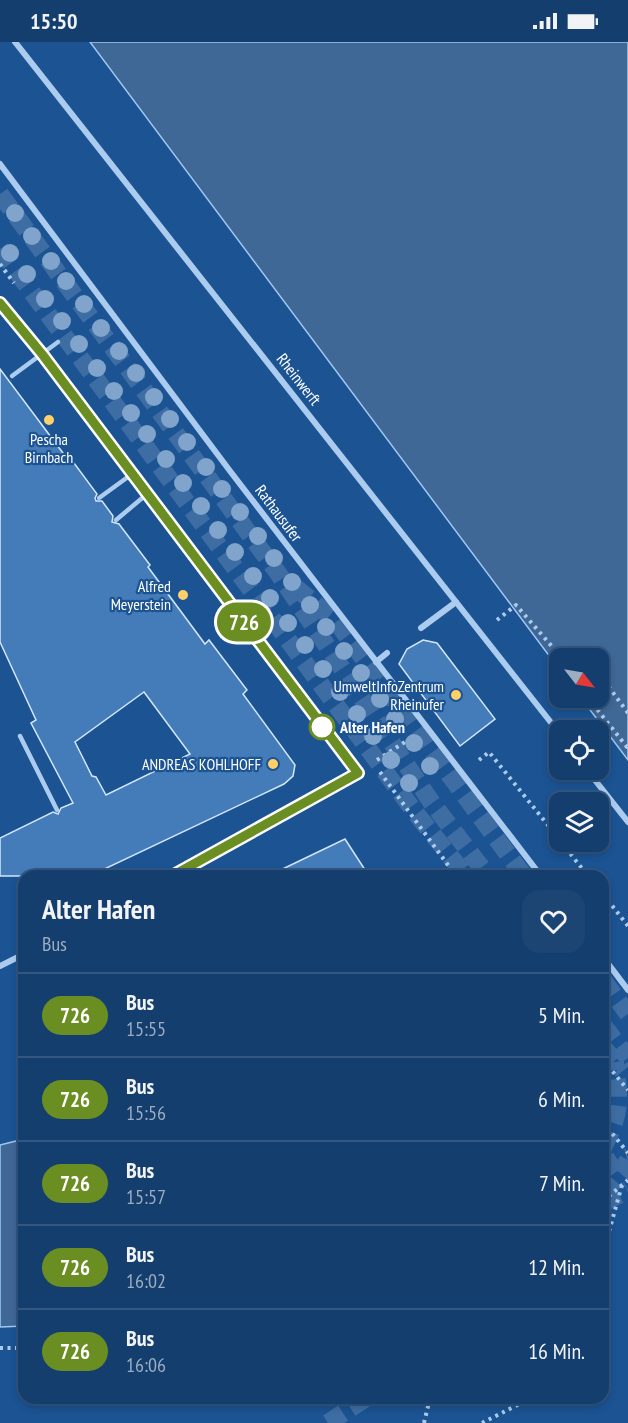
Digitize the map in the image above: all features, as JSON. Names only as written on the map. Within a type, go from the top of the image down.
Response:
[{"type":"street","name":"Rheinwerft","points":[[15,42],[549,720]]},
{"type":"street","name":"Rathausufer","points":[[0,164],[426,728],[537,870]]},
{"type":"street","points":[[0,303],[42,354],[358,773],[183,870]]},
{"type":"street","points":[[421,628],[456,602]]},
{"type":"street","points":[[376,662],[387,652]]},
{"type":"street","points":[[595,780],[628,822]]},
{"type":"street","points":[[0,966],[18,957]]},
{"type":"street","points":[[609,965],[628,990]]},
{"type":"lane","points":[[12,376],[58,342]]},
{"type":"lane","points":[[99,498],[132,474]]},
{"type":"lane","points":[[116,520],[147,494]]},
{"type":"lane","points":[[20,736],[57,810]]},
{"type":"path","points":[[516,605],[553,648]]},
{"type":"path","points":[[609,687],[628,713]]},
{"type":"path","points":[[596,708],[628,746]]},
{"type":"path","points":[[426,728],[374,763],[452,870]]},
{"type":"path","points":[[462,773],[489,752],[549,827]]},
{"type":"path","points":[[569,852],[583,870]]},
{"type":"path","points":[[609,902],[628,926]]},
{"type":"path","points":[[609,1067],[628,1090]]},
{"type":"path","points":[[609,1130],[628,1154]]},
{"type":"path","points":[[609,1196],[628,1180]]},
{"type":"path","points":[[609,1232],[622,1185]]},
{"type":"path","points":[[0,1348],[18,1348]]},
{"type":"path","points":[[424,1423],[429,1404]]},
{"type":"path","points":[[482,1423],[519,1404]]},
{"type":"water","points":[[90,42],[628,42],[628,760],[609,735],[609,720],[598,720],[589,708],[609,708],[609,648],[549,648],[549,656]]},
{"type":"water","points":[[18,1140],[18,1326],[0,1327],[0,1145]]},
{"type":"building","points":[[0,369],[66,457],[68,455],[97,494],[96,501],[102,501],[113,516],[112,522],[119,524],[150,565],[148,567],[205,644],[209,640],[247,690],[243,694],[295,765],[293,776],[284,784],[102,870],[18,870],[18,876],[0,876],[0,838],[53,812],[58,814],[61,808],[73,803],[31,723],[36,720],[0,642]],"holes":[[[144,692],[190,754],[106,795],[96,777],[92,776],[75,742]]]},
{"type":"building","points":[[423,640],[437,643],[495,719],[460,746],[399,664],[407,649]]},
{"type":"building","points":[[345,839],[365,870],[280,870]]},
{"type":"tunnel","points":[[0,194],[278,573],[432,803],[483,870]]},
{"type":"tunnel","points":[[0,249],[414,811],[461,870]]},
{"type":"tunnel","points":[[295,587],[336,621],[520,870]]},
{"type":"tunnel","points":[[609,988],[628,1014]]},
{"type":"tunnel","points":[[609,1033],[628,1058]]},
{"type":"tunnel","points":[[609,1054],[623,1071]]},
{"type":"tunnel","points":[[609,1134],[618,1106],[615,1062]]},
{"type":"tunnel","points":[[609,1166],[628,1157]]},
{"type":"tunnel","points":[[609,1187],[628,1160]]},
{"type":"tunnel","points":[[609,1200],[628,1190]]},
{"type":"tunnel","points":[[328,1423],[357,1404]]},
{"type":"bus line","name":"726","points":[[0,303],[42,354],[358,773],[183,870]]},
{"type":"place","name":"Pescha Birnbach","points":[[49,420]]},
{"type":"place","name":"Alfred Meyerstein","points":[[183,595]]},
{"type":"place","name":"UmweltInfoZentrum Rheinufer","points":[[456,695]]},
{"type":"place","name":"Alter Hafen","points":[[322,727]]},
{"type":"place","name":"ANDREAS KOHLHOFF","points":[[273,764]]}]
